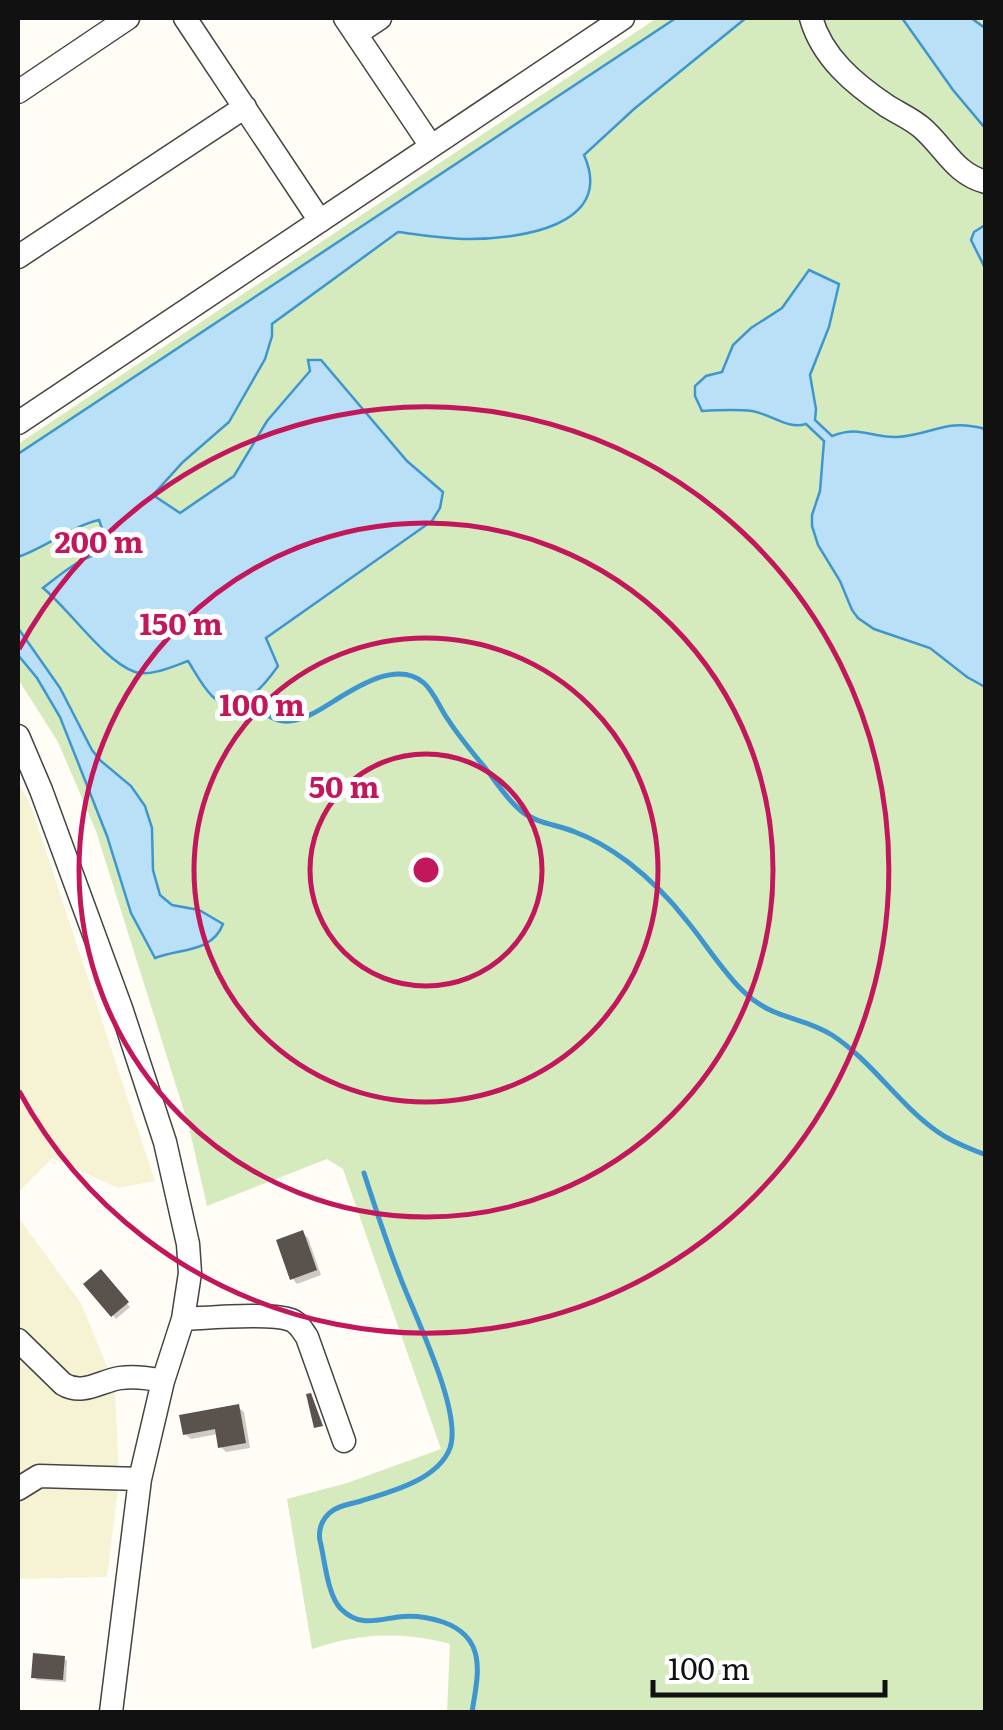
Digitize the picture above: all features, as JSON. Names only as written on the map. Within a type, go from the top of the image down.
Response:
[{"type":"street","points":[[18,92],[128,18]]},
{"type":"street","points":[[185,18],[320,220]]},
{"type":"street","points":[[380,18],[351,26],[430,146]]},
{"type":"street","points":[[18,423],[623,18]]},
{"type":"street","points":[[812,18],[822,45],[838,66],[883,103],[921,127],[961,172],[986,182]]},
{"type":"street","points":[[18,257],[244,107]]},
{"type":"street","points":[[18,736],[121,1008],[165,1142],[188,1244],[190,1272],[183,1319],[140,1479],[111,1712]]},
{"type":"street","points":[[183,1319],[288,1318],[297,1323],[307,1337],[344,1441]]},
{"type":"street","points":[[18,1340],[71,1389],[117,1378],[164,1381]]},
{"type":"street","points":[[18,1489],[39,1476],[140,1479]]},
{"type":"shaded area","points":[[18,783],[30,803],[155,1181],[118,1188],[52,1158],[18,1193]]},
{"type":"shaded area","points":[[18,1217],[81,1303],[115,1386],[119,1480],[107,1577],[18,1579]]},
{"type":"green space","points":[[657,18],[985,18],[985,1712],[447,1712],[450,1644],[381,1636],[312,1649],[287,1499],[347,1483],[441,1449],[343,1169],[327,1159],[207,1206],[189,1127],[96,831],[58,742],[18,679],[18,444]]},
{"type":"water","points":[[676,18],[746,18],[584,155],[590,179],[586,198],[574,213],[556,224],[512,236],[460,239],[398,232],[272,324],[265,359],[229,422],[183,462],[153,495],[180,513],[234,476],[267,421],[310,371],[308,360],[321,360],[407,461],[443,492],[432,521],[266,638],[278,666],[258,691],[240,702],[221,702],[212,696],[188,661],[141,673],[111,657],[43,588],[82,560],[110,551],[99,520],[18,557],[18,454]]},
{"type":"water","points":[[902,18],[971,18],[985,28],[985,128],[953,90]]},
{"type":"water","points":[[985,225],[985,268],[971,240],[974,232]]},
{"type":"water","points":[[809,270],[839,284],[829,327],[810,375],[815,420],[832,436],[858,432],[909,436],[959,425],[985,429],[985,687],[930,648],[874,629],[852,610],[812,526],[820,491],[824,441],[806,424],[793,425],[752,411],[702,411],[695,396],[695,386],[706,376],[722,372],[733,345],[782,308]]},
{"type":"water","points":[[18,628],[60,688],[92,750],[131,786],[145,806],[152,828],[153,870],[160,895],[172,905],[199,910],[223,924],[203,945],[155,958],[131,913],[107,836],[60,717],[18,655]]},
{"type":"building","points":[[303,1230],[317,1270],[290,1280],[276,1240]]},
{"type":"building","points":[[101,1269],[129,1302],[111,1317],[83,1284]]},
{"type":"building","points":[[311,1393],[323,1426],[314,1428],[306,1394]]},
{"type":"building","points":[[239,1404],[246,1443],[218,1448],[215,1429],[183,1435],[179,1415]]},
{"type":"building","points":[[33,1653],[65,1656],[63,1680],[31,1678]]},
{"type":"waterway","points":[[249,697],[270,717],[290,721],[311,715],[378,678],[402,674],[424,683],[458,733],[520,810],[539,821],[589,838],[628,862],[667,897],[744,992],[766,1008],[832,1035],[860,1057],[924,1121],[949,1139],[986,1155]]},
{"type":"waterway","points":[[364,1173],[394,1262],[435,1362],[452,1432],[450,1448],[435,1469],[399,1489],[338,1507],[328,1514],[319,1535],[326,1570],[337,1603],[354,1618],[426,1618],[443,1622],[467,1638],[477,1659],[472,1712]]}]
